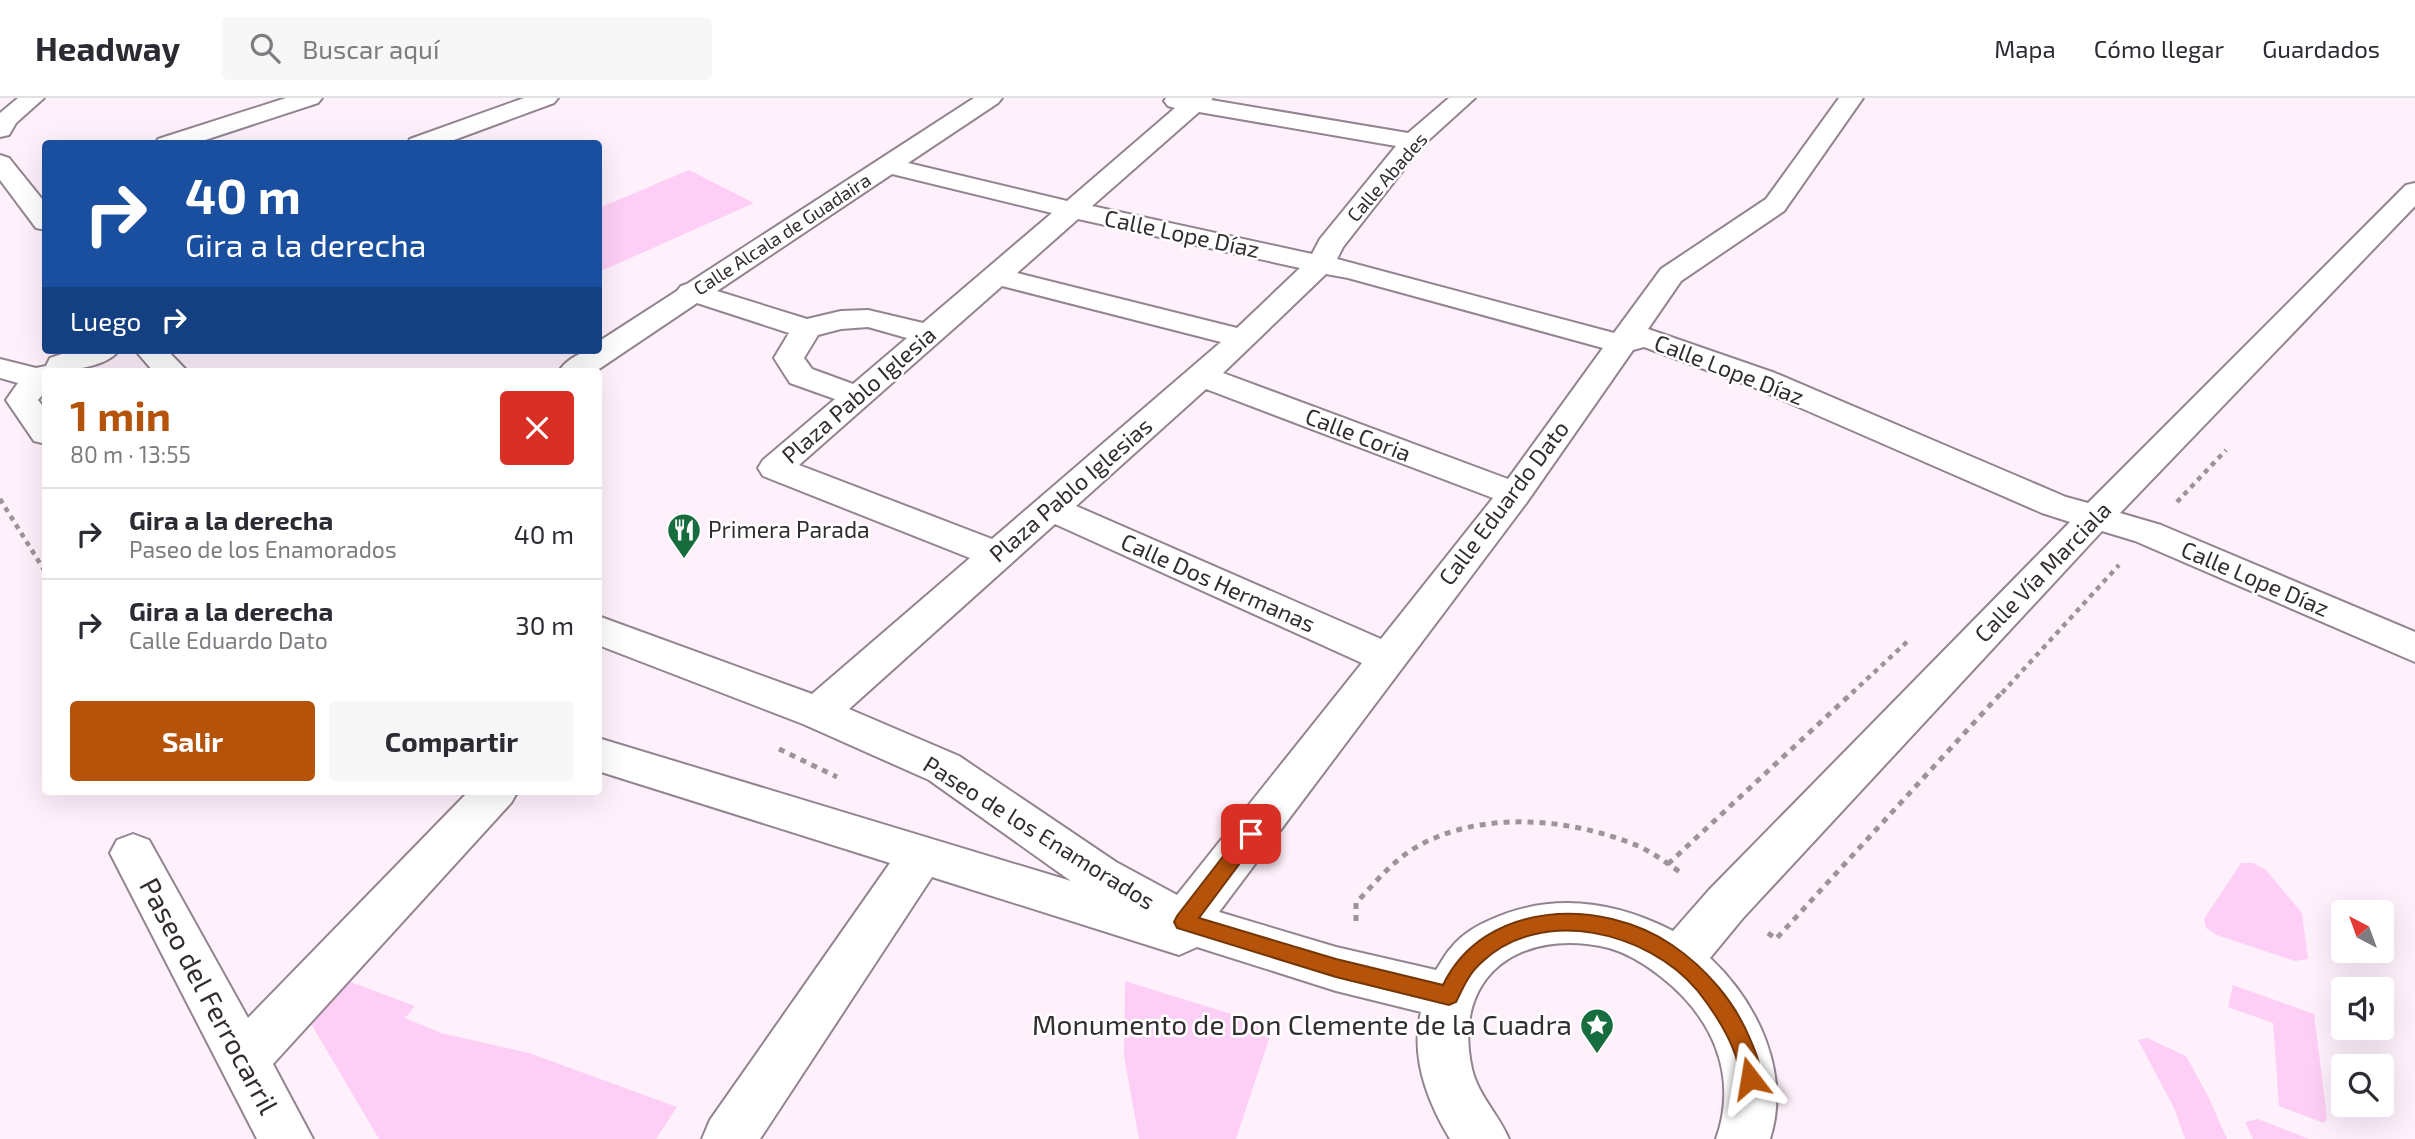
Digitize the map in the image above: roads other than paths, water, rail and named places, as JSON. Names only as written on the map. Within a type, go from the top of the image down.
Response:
[{"type":"street","points":[[0,130],[8,119],[32,98]]},
{"type":"street","points":[[179,140],[310,98]]},
{"type":"street","points":[[430,140],[546,98]]},
{"type":"street","name":"Calle Alcala de Guadaira","points":[[602,353],[990,98]]},
{"type":"street","points":[[1160,98],[1197,101],[1413,141]]},
{"type":"street","name":"Calle Abades","points":[[1321,263],[1330,245],[1413,141],[1464,98]]},
{"type":"street","name":"Calle Eduardo Dato","points":[[1182,928],[1387,657],[1515,494],[1671,275],[1775,205],[1852,98]]},
{"type":"street","name":"Plaza Pablo Iglesia","points":[[997,555],[775,468],[1197,101]]},
{"type":"street","points":[[0,163],[42,217]]},
{"type":"street","name":"Calle Lope Díaz","points":[[890,166],[1072,210],[1321,263],[1620,344],[1645,337],[1752,376],[2054,505],[2148,533],[2415,648]]},
{"type":"street","points":[[19,191],[42,184]]},
{"type":"street","name":"Calle Vía Marciala","points":[[1678,960],[1726,904],[2096,516],[2415,191]]},
{"type":"street","name":"Plaza Pablo Iglesias","points":[[818,713],[1243,339],[1321,263]]},
{"type":"street","points":[[996,276],[1243,339]]},
{"type":"street","points":[[691,292],[807,329],[870,316],[928,335]]},
{"type":"street","points":[[807,329],[789,358],[794,369],[801,376],[857,396]]},
{"type":"street","points":[[0,368],[55,368],[93,354]]},
{"type":"street","name":"Calle Alcala de Guadaira","points":[[579,368],[600,354]]},
{"type":"street","name":"Calle Coria","points":[[1201,376],[1515,494]]},
{"type":"street","points":[[42,381],[22,400],[42,428]]},
{"type":"street","name":"Calle Dos Hermanas","points":[[1051,508],[1387,657]]},
{"type":"street","name":"Paseo de los Enamorados","points":[[602,632],[818,713],[944,768],[1100,876],[1182,928]]},
{"type":"street","name":"Paseo de los Enamorados","points":[[602,755],[921,855],[1182,928],[1334,981],[1447,1003]]},
{"type":"street","points":[[242,1061],[492,795]]},
{"type":"street","name":"Paseo del Ferrocarril","points":[[133,853],[286,1139]]},
{"type":"street","points":[[729,1139],[921,855]]},
{"type":"street","points":[[1482,1139],[1459,1106],[1446,1072],[1442,1051],[1447,1003],[1459,974],[1485,947],[1510,932],[1554,921],[1585,922],[1642,938],[1678,960],[1714,996],[1743,1047],[1752,1091],[1750,1113],[1742,1139]]},
{"type":"place","name":"Primera Parada","points":[[684,560]]},
{"type":"place","name":"Monumento de Don Clemente de la Cuadra","points":[[1597,1055]]}]
